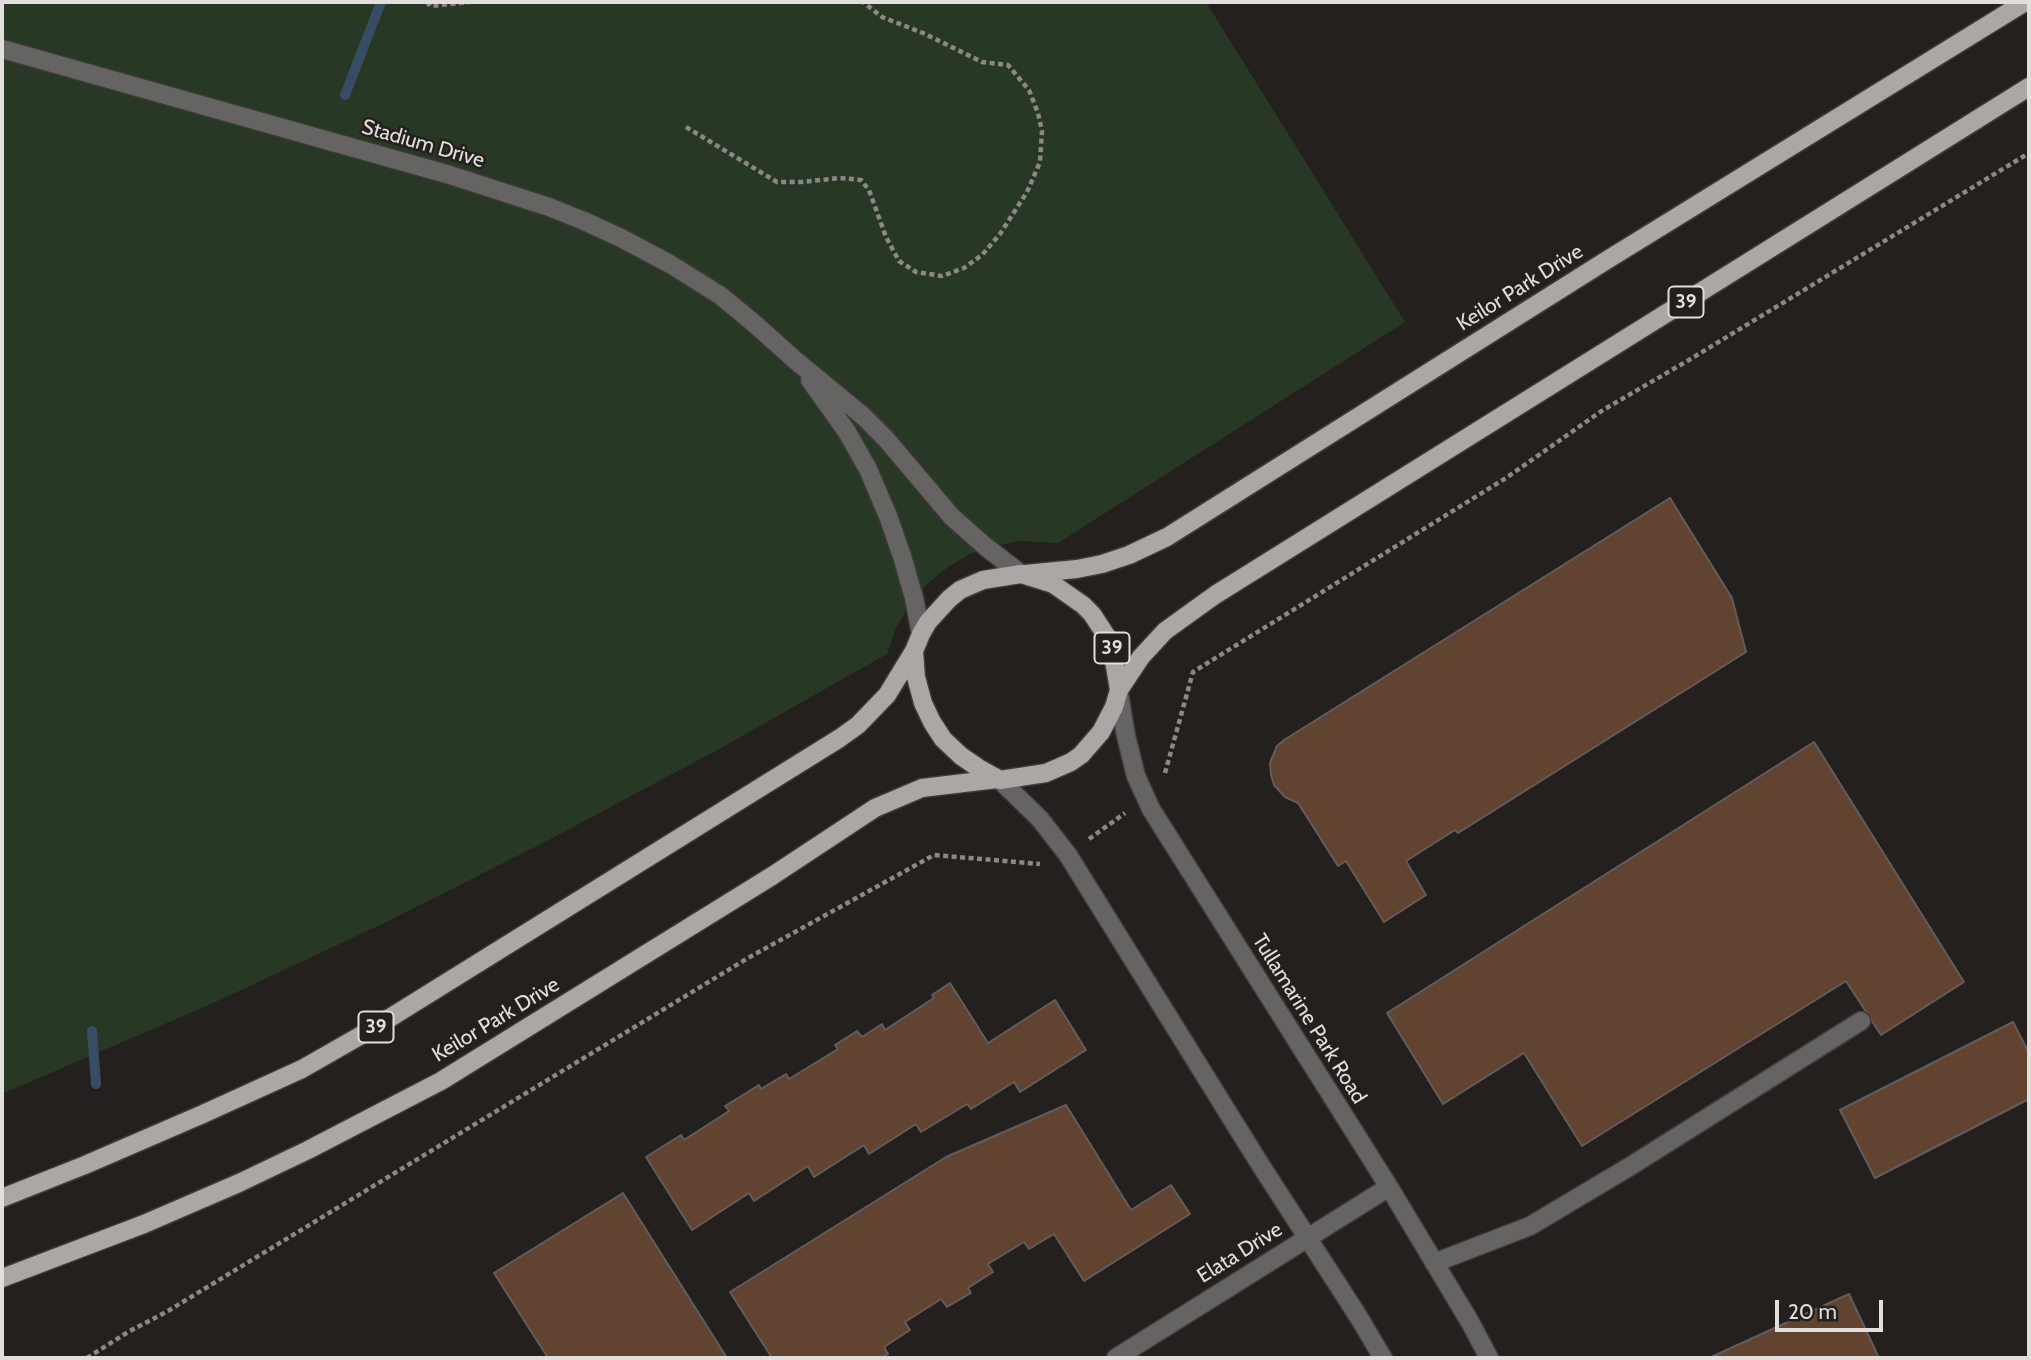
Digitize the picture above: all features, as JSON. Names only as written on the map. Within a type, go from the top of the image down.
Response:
[{"type":"main road","name":"Keilor Park Drive","points":[[1023,574],[1102,564],[1167,537],[1607,260],[2025,2]]},
{"type":"main road","name":"39","points":[[998,779],[1046,773],[1081,755],[1101,732],[1119,692],[1141,657],[1180,619],[1214,595],[2029,87]]},
{"type":"main road","name":"39","points":[[2,1198],[85,1165],[302,1069],[372,1029],[840,738],[873,711],[887,695],[937,612],[960,590],[983,580],[1023,574],[1053,584],[1068,593],[1099,623],[1111,643],[1119,692]]},
{"type":"main road","points":[[917,643],[916,677],[923,703],[932,722],[943,739],[961,756],[998,779]]},
{"type":"main road","name":"Keilor Park Drive","points":[[2,1278],[50,1262],[239,1183],[430,1086],[772,876],[875,808],[922,788],[998,779]]},
{"type":"street","name":"Stadium Drive","points":[[2,49],[438,171],[549,207],[584,221],[670,264],[721,296],[795,360]]},
{"type":"street","points":[[795,360],[863,415],[953,517],[986,547],[1023,574]]},
{"type":"street","points":[[795,360],[829,405],[868,469],[888,516],[914,598],[917,643]]},
{"type":"street","name":"Tullamarine Park Road","points":[[1119,692],[1130,756],[1146,799],[1388,1186],[1489,1358]]},
{"type":"street","points":[[998,779],[1040,819],[1068,855],[1383,1358]]},
{"type":"street","points":[[1434,1263],[1530,1226],[1861,1021]]},
{"type":"street","name":"Elata Drive","points":[[1116,1358],[1388,1186]]},
{"type":"path","points":[[427,2],[430,6],[470,2]]},
{"type":"path","points":[[686,127],[777,182],[840,177],[861,180],[869,190],[876,214],[899,261],[916,272],[942,276],[964,268],[982,255],[1000,234],[1027,192],[1040,162],[1042,131],[1034,101],[1029,90],[1008,65],[982,62],[923,33],[882,18],[863,2]]},
{"type":"path","points":[[88,1358],[748,958],[934,855],[1044,864],[1047,869],[1165,783],[1164,777],[1193,673],[1506,478],[1603,410],[2029,153]]},
{"type":"green space","points":[[2,2],[1206,2],[1405,322],[1058,543],[1019,541],[994,546],[970,554],[948,567],[927,584],[910,604],[896,628],[887,654],[721,748],[543,843],[382,924],[220,1000],[2,1094]]},
{"type":"building","points":[[1670,498],[1732,598],[1746,652],[1458,833],[1455,830],[1406,861],[1426,895],[1384,922],[1346,861],[1338,866],[1298,803],[1285,797],[1274,785],[1270,763],[1277,746]]},
{"type":"building","points":[[1814,742],[1964,982],[1881,1035],[1846,981],[1582,1146],[1524,1053],[1443,1104],[1387,1013]]},
{"type":"building","points":[[950,983],[988,1043],[1055,1000],[1086,1050],[1020,1092],[1014,1082],[971,1109],[967,1104],[921,1132],[916,1124],[869,1154],[864,1145],[814,1177],[808,1166],[754,1201],[749,1193],[692,1230],[646,1157],[681,1135],[684,1140],[729,1111],[725,1106],[759,1085],[761,1089],[786,1074],[789,1079],[838,1049],[835,1045],[857,1031],[862,1037],[882,1024],[885,1030],[934,998],[932,995]]},
{"type":"building","points":[[2013,1022],[2029,1053],[2029,1099],[1875,1178],[1840,1110]]},
{"type":"building","points":[[1066,1105],[1131,1210],[1171,1185],[1190,1214],[1084,1281],[1054,1234],[1029,1249],[1024,1242],[988,1264],[993,1272],[968,1288],[971,1293],[947,1307],[941,1299],[905,1322],[910,1330],[884,1347],[888,1354],[881,1358],[772,1358],[730,1292],[946,1157]]},
{"type":"building","points":[[623,1193],[727,1358],[548,1358],[494,1273]]},
{"type":"building","points":[[1849,1294],[1879,1358],[1709,1358]]},
{"type":"waterway","points":[[345,95],[381,2]]},
{"type":"waterway","points":[[92,1031],[96,1084]]}]
